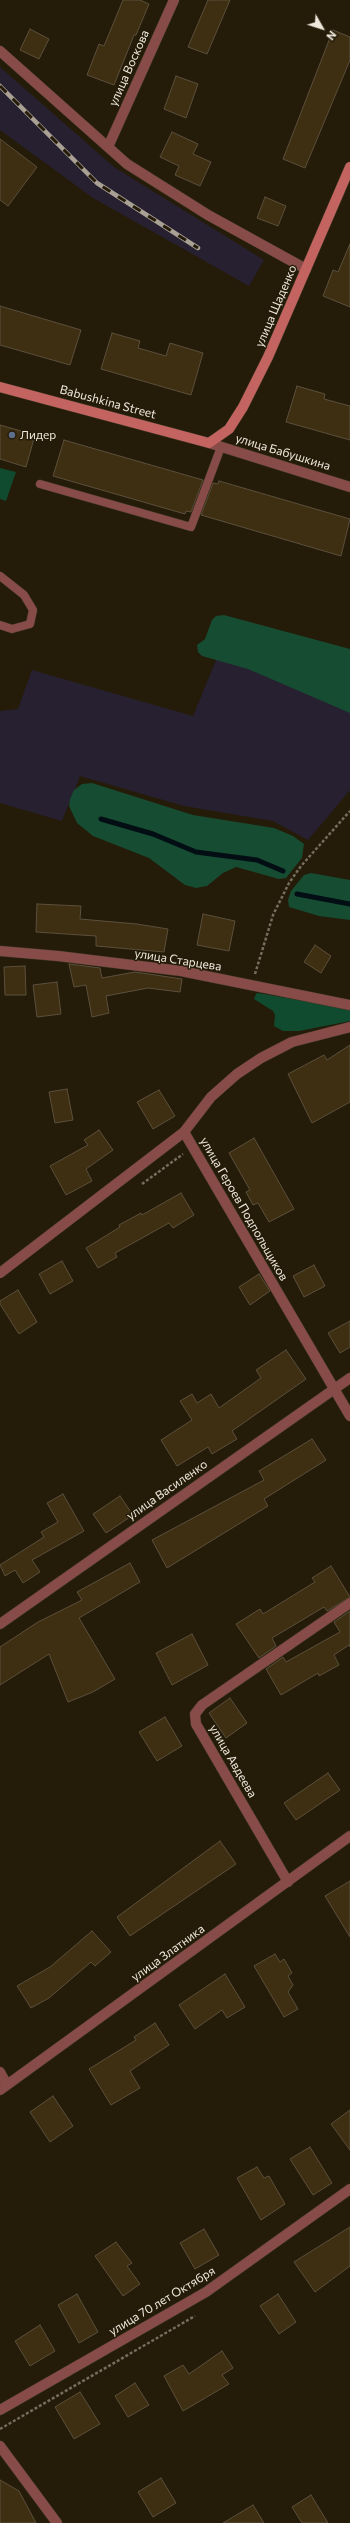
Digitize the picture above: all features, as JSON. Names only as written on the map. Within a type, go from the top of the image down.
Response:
[{"type":"street","name":"улица Воскова","points":[[108,147],[174,0]]},
{"type":"street","points":[[0,51],[127,164],[208,215],[306,269]]},
{"type":"street","name":"улица Щаденко","points":[[209,443],[229,429],[243,408],[350,167]]},
{"type":"street","name":"Babushkina Street","points":[[0,387],[209,443]]},
{"type":"street","name":"улица Бабушкина","points":[[209,443],[350,487]]},
{"type":"street","name":"улица Старцева","points":[[0,951],[58,956],[181,971],[350,1005]]},
{"type":"street","points":[[184,1132],[203,1106],[222,1086],[261,1058],[292,1042],[350,1028]]},
{"type":"street","name":"улица Героев Подпольщиков","points":[[0,1273],[184,1132],[350,1416]]},
{"type":"street","name":"улица Василенко","points":[[0,1624],[350,1378]]},
{"type":"street","name":"улица Авдеева","points":[[288,1882],[196,1724],[195,1714],[202,1705],[350,1603]]},
{"type":"street","name":"улица Златника","points":[[4,2088],[350,1836]]},
{"type":"street","points":[[0,2072],[4,2088]]},
{"type":"street","name":"улица 70 лет Октября","points":[[0,2410],[206,2292],[350,2189]]},
{"type":"street","points":[[0,2446],[57,2523]]},
{"type":"lane","points":[[40,484],[191,526],[220,446]]},
{"type":"lane","points":[[0,576],[24,595],[33,610],[30,624],[12,629],[0,625]]},
{"type":"path","points":[[251,986],[273,915],[289,883],[305,860],[350,811]]},
{"type":"shaded area","points":[[0,67],[114,167],[264,260],[249,286],[93,198],[0,130]]},
{"type":"shaded area","points":[[219,653],[350,701],[350,790],[308,840],[273,821],[184,806],[80,776],[62,821],[0,803],[0,711],[18,709],[32,670],[193,716]]},
{"type":"green space","points":[[0,468],[16,472],[6,501],[0,499]]},
{"type":"green space","points":[[224,615],[350,649],[350,713],[248,669],[202,656],[198,652],[197,645],[205,639],[212,620],[216,616]]},
{"type":"green space","points":[[92,783],[193,815],[274,828],[293,836],[304,844],[302,858],[286,878],[279,879],[236,867],[223,873],[207,886],[196,888],[185,885],[149,858],[93,836],[77,823],[69,806],[70,799],[74,790],[82,784]]},
{"type":"green space","points":[[311,873],[350,880],[350,920],[319,916],[289,907],[288,900],[291,891],[304,875]]},
{"type":"green space","points":[[258,993],[345,1008],[350,1010],[350,1021],[299,1031],[283,1031],[274,1026],[275,1015],[273,1011],[254,999]]},
{"type":"building","points":[[123,0],[140,0],[149,4],[136,35],[134,35],[114,85],[87,75],[99,44],[104,46]]},
{"type":"building","points":[[208,0],[230,0],[207,54],[188,47]]},
{"type":"building","points":[[30,29],[49,39],[39,59],[20,50]]},
{"type":"building","points":[[333,30],[350,37],[350,60],[305,168],[283,159]]},
{"type":"building","points":[[176,76],[198,84],[186,118],[164,109]]},
{"type":"building","points":[[172,132],[198,144],[193,154],[211,162],[200,186],[175,175],[179,166],[160,157]]},
{"type":"building","points":[[0,139],[37,167],[8,206],[0,200]]},
{"type":"building","points":[[265,197],[286,206],[278,226],[257,218]]},
{"type":"building","points":[[350,244],[350,307],[323,296],[333,270],[338,272]]},
{"type":"building","points":[[0,306],[81,330],[70,365],[0,345]]},
{"type":"building","points":[[112,333],[140,341],[138,348],[166,356],[170,343],[203,353],[191,395],[101,369]]},
{"type":"building","points":[[297,386],[325,394],[324,399],[350,406],[350,440],[286,422]]},
{"type":"building","points":[[0,425],[35,435],[26,467],[0,459]]},
{"type":"building","points":[[64,440],[203,480],[191,512],[186,511],[185,514],[53,476]]},
{"type":"building","points":[[219,481],[350,519],[341,556],[201,515],[213,483],[218,484]]},
{"type":"building","points":[[37,904],[81,906],[80,919],[137,924],[168,929],[164,952],[96,946],[96,936],[36,932]]},
{"type":"building","points":[[203,914],[235,921],[229,951],[197,945]]},
{"type":"building","points":[[315,945],[331,956],[321,973],[304,962]]},
{"type":"building","points":[[69,964],[100,968],[102,978],[135,972],[182,979],[180,992],[148,988],[106,996],[109,1013],[92,1017],[86,985],[74,987]]},
{"type":"building","points":[[25,966],[26,995],[5,995],[4,967]]},
{"type":"building","points":[[57,982],[61,1014],[37,1017],[33,985]]},
{"type":"building","points":[[350,1045],[350,1102],[312,1123],[288,1074],[324,1055],[327,1060]]},
{"type":"building","points":[[67,1089],[73,1120],[55,1123],[49,1092]]},
{"type":"building","points":[[159,1090],[175,1116],[153,1129],[137,1102]]},
{"type":"building","points":[[99,1130],[113,1150],[86,1169],[92,1181],[66,1195],[50,1166],[88,1145],[84,1140]]},
{"type":"building","points":[[254,1138],[294,1209],[269,1222],[258,1203],[253,1205],[246,1192],[250,1190],[229,1153]]},
{"type":"building","points":[[181,1193],[194,1215],[173,1228],[169,1223],[115,1253],[117,1257],[98,1268],[86,1248],[120,1227],[119,1225],[141,1213],[142,1215]]},
{"type":"building","points":[[62,1261],[73,1281],[50,1294],[39,1274]]},
{"type":"building","points":[[314,1265],[325,1286],[304,1297],[293,1276]]},
{"type":"building","points":[[259,1274],[270,1291],[250,1305],[239,1287]]},
{"type":"building","points":[[18,1290],[37,1322],[19,1334],[0,1304],[0,1301]]},
{"type":"building","points":[[350,1321],[350,1347],[340,1353],[328,1333]]},
{"type":"building","points":[[286,1350],[306,1379],[232,1431],[237,1439],[212,1454],[208,1447],[177,1466],[161,1440],[192,1420],[180,1401],[192,1394],[197,1403],[211,1394],[219,1408],[261,1378],[256,1370]]},
{"type":"building","points":[[312,1439],[326,1460],[264,1499],[268,1506],[167,1568],[152,1540],[264,1480],[259,1471]]},
{"type":"building","points":[[63,1494],[84,1531],[32,1560],[40,1572],[23,1583],[15,1570],[5,1576],[0,1565],[44,1537],[41,1532],[58,1522],[47,1503]]},
{"type":"building","points":[[120,1496],[133,1515],[106,1533],[93,1514]]},
{"type":"building","points":[[130,1563],[140,1582],[79,1618],[115,1679],[93,1692],[68,1702],[49,1654],[0,1685],[0,1647],[38,1622],[82,1600],[77,1592]]},
{"type":"building","points":[[331,1566],[350,1597],[327,1611],[324,1607],[272,1638],[276,1646],[259,1658],[236,1624],[260,1609],[263,1614],[315,1582],[312,1578]]},
{"type":"building","points":[[350,1611],[350,1647],[349,1645],[334,1655],[339,1665],[319,1676],[318,1673],[281,1695],[266,1669],[283,1657],[286,1662],[340,1632],[334,1622]]},
{"type":"building","points":[[192,1634],[208,1665],[172,1685],[156,1653]]},
{"type":"building","points":[[230,1698],[247,1723],[226,1738],[209,1713]]},
{"type":"building","points":[[165,1717],[182,1746],[157,1761],[139,1732]]},
{"type":"building","points":[[328,1773],[340,1790],[296,1820],[284,1803]]},
{"type":"building","points":[[220,1841],[236,1864],[130,1936],[117,1917]]},
{"type":"building","points":[[350,1881],[350,1937],[325,1896]]},
{"type":"building","points":[[92,1931],[111,1952],[95,1966],[91,1962],[49,1998],[31,2008],[17,1986],[50,1967]]},
{"type":"building","points":[[275,1954],[280,1962],[284,1959],[292,1973],[288,1976],[293,1985],[288,1992],[298,2009],[284,2017],[254,1966]]},
{"type":"building","points":[[225,1974],[245,2007],[227,2018],[222,2010],[195,2029],[179,2005]]},
{"type":"building","points":[[155,2023],[169,2045],[130,2071],[140,2088],[111,2105],[89,2069],[136,2040],[134,2037]]},
{"type":"building","points":[[53,2096],[73,2126],[50,2142],[30,2112]]},
{"type":"building","points":[[350,2110],[350,2150],[331,2124]]},
{"type":"building","points":[[310,2147],[332,2183],[313,2195],[290,2159]]},
{"type":"building","points":[[257,2167],[264,2178],[269,2176],[285,2204],[261,2220],[237,2178]]},
{"type":"building","points":[[350,2227],[350,2266],[315,2292],[294,2262]]},
{"type":"building","points":[[204,2229],[219,2255],[195,2269],[180,2243]]},
{"type":"building","points":[[116,2242],[132,2263],[127,2266],[140,2284],[123,2296],[95,2256]]},
{"type":"building","points":[[77,2294],[98,2332],[79,2343],[58,2305]]},
{"type":"building","points":[[278,2294],[296,2322],[279,2334],[260,2306]]},
{"type":"building","points":[[40,2325],[55,2351],[30,2366],[15,2341]]},
{"type":"building","points":[[222,2351],[233,2368],[222,2375],[229,2384],[183,2411],[164,2376],[183,2365],[189,2374]]},
{"type":"building","points":[[135,2383],[149,2405],[128,2417],[115,2396]]},
{"type":"building","points":[[80,2392],[100,2424],[74,2439],[55,2407]]},
{"type":"building","points":[[161,2478],[176,2503],[153,2517],[138,2492]]},
{"type":"building","points":[[0,2480],[19,2491],[36,2523],[0,2523]]},
{"type":"building","points":[[311,2495],[328,2523],[302,2523],[292,2507]]},
{"type":"building","points":[[253,2505],[264,2523],[223,2523]]},
{"type":"waterway","points":[[101,819],[153,834],[196,852],[257,860],[283,871]]},
{"type":"waterway","points":[[297,894],[350,904]]},
{"type":"railway","points":[[0,86],[97,183],[198,248]]},
{"type":"place","name":"Лидер","points":[[12,435]]}]
